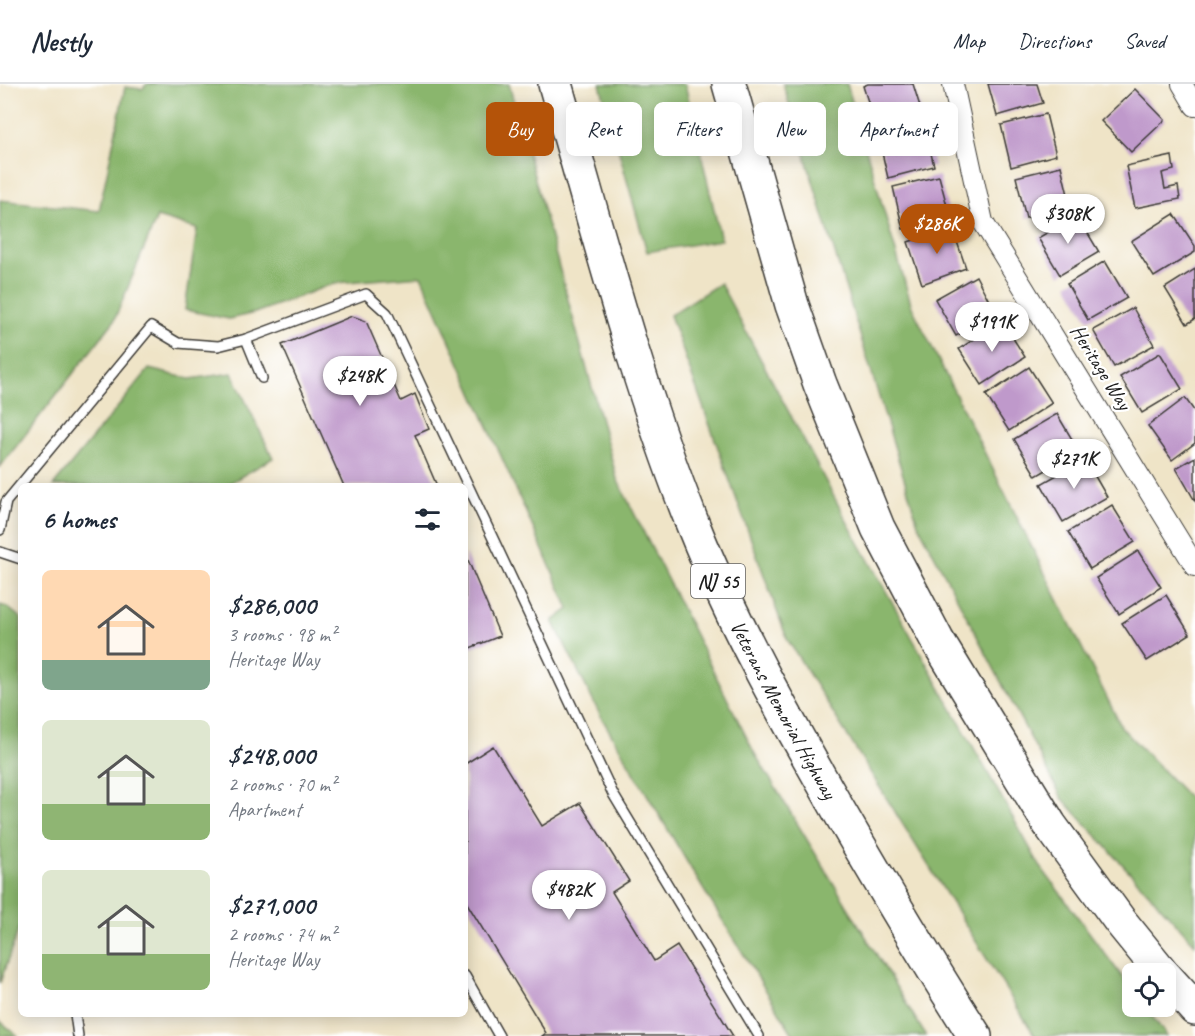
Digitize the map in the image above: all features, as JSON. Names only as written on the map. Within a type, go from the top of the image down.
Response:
[{"type":"highway","name":"Veterans Memorial Highway","points":[[555,84],[647,401],[694,527],[743,637],[801,744],[923,955],[975,1036]]},
{"type":"highway","points":[[729,84],[792,305],[820,384],[878,528],[937,640],[1050,825],[1120,921],[1154,963]]},
{"type":"highway","points":[[1176,988],[1195,1009]]},
{"type":"street","name":"Heritage Way","points":[[953,84],[983,222],[1195,566]]},
{"type":"street","points":[[1182,84],[1195,105]]},
{"type":"lane","points":[[22,483],[151,327],[178,343],[218,346],[246,339],[366,294],[387,313],[467,483]]},
{"type":"lane","points":[[246,339],[262,378]]},
{"type":"lane","points":[[468,485],[613,794],[759,1036]]},
{"type":"lane","points":[[0,530],[6,502],[18,488]]},
{"type":"lane","points":[[0,552],[18,558]]},
{"type":"lane","points":[[468,981],[499,1036]]},
{"type":"lane","points":[[75,1017],[78,1036]]},
{"type":"green space","points":[[147,84],[509,84],[514,102],[486,102],[486,156],[529,156],[617,479],[755,754],[926,1036],[794,1036],[601,717],[553,621],[569,609],[421,276],[335,283],[255,313],[229,319],[185,310],[197,229],[157,217],[114,321],[0,467],[0,200],[99,211],[125,87],[142,89]]},
{"type":"green space","points":[[600,84],[685,84],[689,102],[654,102],[654,156],[702,156],[721,240],[647,252],[620,156],[642,156],[642,102],[605,102]]},
{"type":"green space","points":[[783,84],[847,84],[852,102],[838,102],[838,156],[868,156],[912,307],[1122,728],[1195,804],[1195,944],[1062,798],[918,524],[805,156],[826,156],[826,102],[789,102]]},
{"type":"green space","points":[[720,283],[849,525],[1040,866],[1122,977],[1122,1017],[1153,1017],[1167,1036],[1035,1036],[787,639],[670,315]]},
{"type":"green space","points":[[149,369],[190,379],[232,373],[273,458],[230,483],[55,483]]},
{"type":"green space","points":[[0,605],[7,607],[18,616],[18,931],[0,983]]},
{"type":"green space","points":[[0,1021],[18,1036],[0,1036]]},
{"type":"building","points":[[913,84],[919,102],[868,102],[863,86]]},
{"type":"building","points":[[988,84],[1037,84],[1043,103],[997,116]]},
{"type":"building","points":[[1135,89],[1165,120],[1131,152],[1101,121]]},
{"type":"building","points":[[1046,114],[1056,155],[1011,167],[1001,125]]},
{"type":"building","points":[[883,156],[932,156],[934,166],[888,178]]},
{"type":"building","points":[[1172,156],[1174,170],[1162,173],[1165,189],[1178,186],[1180,199],[1135,208],[1126,166]]},
{"type":"building","points":[[1061,166],[1071,207],[1026,218],[1016,177]]},
{"type":"building","points":[[939,176],[950,217],[903,229],[893,187]]},
{"type":"building","points":[[1174,214],[1195,246],[1195,252],[1154,277],[1131,241]]},
{"type":"building","points":[[1077,215],[1099,252],[1060,275],[1038,238]]},
{"type":"building","points":[[952,227],[966,268],[922,284],[908,242]]},
{"type":"building","points":[[1105,261],[1127,298],[1088,320],[1067,284]]},
{"type":"building","points":[[1195,269],[1195,319],[1187,324],[1165,288]]},
{"type":"building","points":[[976,276],[996,314],[956,336],[935,299]]},
{"type":"building","points":[[1133,308],[1154,345],[1114,367],[1093,330]]},
{"type":"building","points":[[352,316],[366,321],[401,401],[415,394],[429,429],[415,435],[436,483],[343,483],[282,345]]},
{"type":"building","points":[[1002,321],[1025,357],[982,385],[959,349]]},
{"type":"building","points":[[1160,353],[1182,389],[1142,413],[1120,377]]},
{"type":"building","points":[[1029,367],[1052,403],[1009,431],[986,395]]},
{"type":"building","points":[[1185,398],[1195,412],[1195,443],[1172,460],[1148,426]]},
{"type":"building","points":[[1057,414],[1079,451],[1036,476],[1014,439]]},
{"type":"building","points":[[1195,457],[1195,501],[1176,468]]},
{"type":"building","points":[[1085,459],[1107,497],[1063,522],[1041,484]]},
{"type":"building","points":[[1112,505],[1135,542],[1090,569],[1068,532]]},
{"type":"building","points":[[1138,551],[1161,587],[1119,614],[1096,578]]},
{"type":"building","points":[[468,560],[500,636],[468,649]]},
{"type":"building","points":[[1166,595],[1190,634],[1147,661],[1122,623]]},
{"type":"building","points":[[493,746],[542,826],[580,803],[629,881],[612,892],[654,961],[677,946],[733,1036],[542,1036],[546,1033],[468,905],[468,762]]}]
